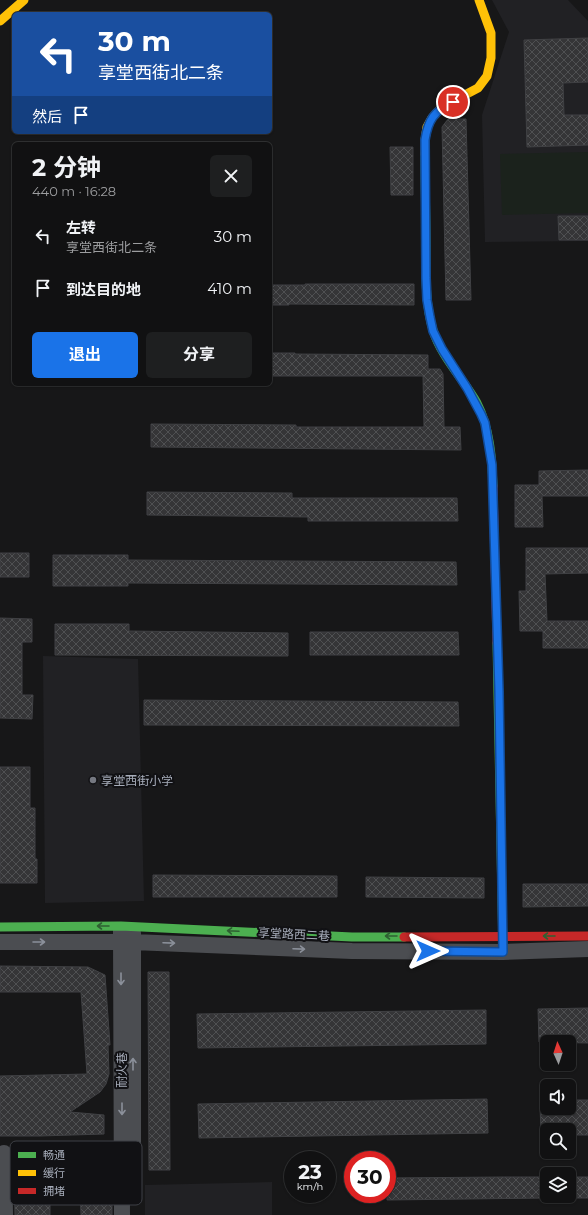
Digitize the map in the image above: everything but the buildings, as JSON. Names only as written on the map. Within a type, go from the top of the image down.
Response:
[{"type":"street","points":[[0,21],[24,0]]},
{"type":"street","points":[[479,0],[492,33],[491,58],[487,76],[478,88],[442,107],[432,118],[427,127],[425,140],[426,278],[427,300],[433,331],[442,349],[477,404],[485,423],[492,465],[498,634],[504,944]]},
{"type":"street","points":[[20,12],[33,4]]},
{"type":"street","points":[[0,26],[12,17]]},
{"type":"street","name":"享堂路西二巷","points":[[0,927],[127,934],[352,951],[504,944],[588,936]]},
{"type":"street","name":"享堂路西二巷","points":[[0,942],[127,934]]},
{"type":"street","name":"耐火巷","points":[[123,1141],[127,934]]},
{"type":"street","name":"耐火巷","points":[[127,934],[131,1141]]},
{"type":"street","name":"享堂路西二巷","points":[[504,944],[588,950]]},
{"type":"street","points":[[4,1153],[5,1215]]},
{"type":"street","name":"耐火巷","points":[[122,1205],[122,1215]]},
{"type":"street","name":"耐火巷","points":[[133,1205],[133,1215]]},
{"type":"shaded area","points":[[492,0],[568,0],[588,21],[588,241],[485,242],[482,115],[509,32]]},
{"type":"shaded area","points":[[588,152],[588,213],[502,215],[500,154]]},
{"type":"shaded area","name":"享堂西街小学","points":[[43,656],[138,659],[144,901],[45,903]]},
{"type":"shaded area","points":[[272,1182],[272,1215],[145,1215],[145,1185]]},
{"type":"traffic: fast","points":[[425,154],[426,280],[430,320],[441,349],[472,394],[485,423],[490,444],[493,486]]},
{"type":"traffic: fast","points":[[497,643],[503,952]]},
{"type":"traffic: fast","points":[[0,927],[121,926],[352,937],[404,937]]},
{"type":"traffic: slow","points":[[0,21],[24,0]]},
{"type":"traffic: slow","points":[[425,154],[427,127],[432,118],[442,107],[478,88],[487,76],[491,58],[491,33],[479,0]]},
{"type":"traffic: jam","points":[[493,486],[497,643]]},
{"type":"traffic: jam","points":[[404,937],[588,936]]},
{"type":"place","name":"享堂西街小学","points":[[93,780]]},
{"type":"route","points":[[428,951],[503,952],[504,936],[498,627],[490,447],[485,423],[477,404],[442,349],[433,331],[427,300],[425,140],[427,127],[432,118],[442,107],[453,102]]}]
